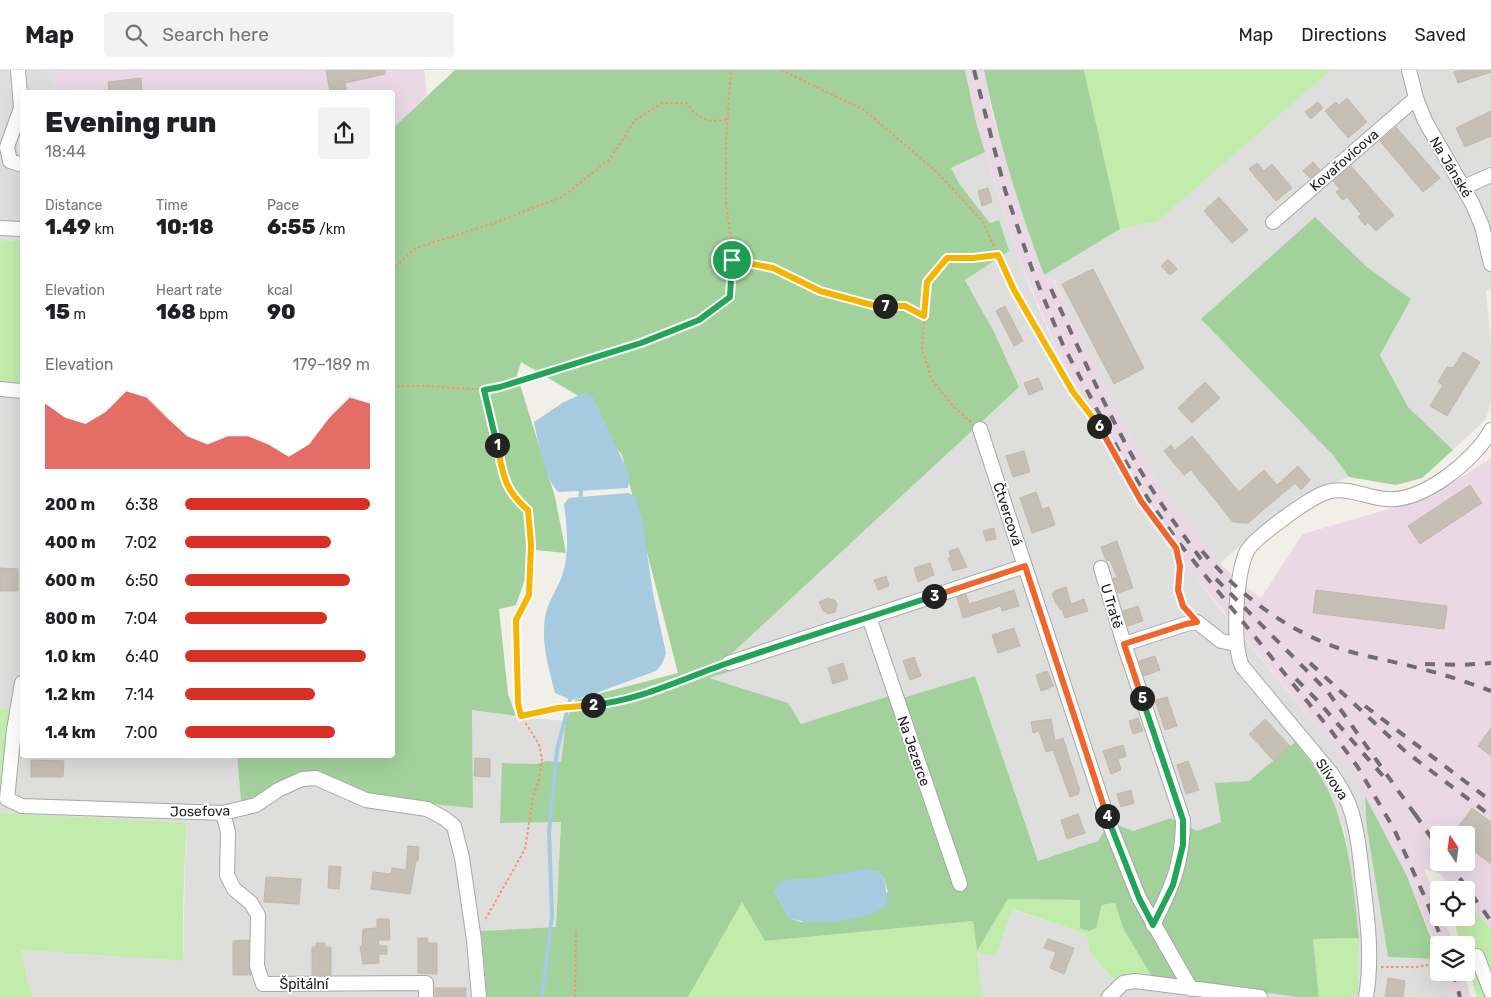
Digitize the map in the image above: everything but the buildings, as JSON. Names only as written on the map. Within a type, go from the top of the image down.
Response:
[{"type":"street","points":[[18,70],[20,95]]},
{"type":"street","name":"Na Jánské","points":[[1409,70],[1416,98],[1432,134],[1464,187],[1478,216],[1491,264]]},
{"type":"street","name":"Kovařovicova","points":[[1273,222],[1416,98]]},
{"type":"street","points":[[20,111],[7,147],[10,161],[20,164]]},
{"type":"street","points":[[1464,187],[1491,175]]},
{"type":"street","points":[[0,228],[20,229]]},
{"type":"street","points":[[0,389],[20,391]]},
{"type":"street","name":"Čtvercová","points":[[980,429],[1109,823],[1139,898],[1190,988]]},
{"type":"street","name":"Slívova","points":[[1366,997],[1369,966],[1367,916],[1357,831],[1344,792],[1331,773],[1242,666],[1237,655],[1236,644],[1240,578],[1247,552],[1279,522],[1307,502],[1335,490],[1346,490],[1390,500],[1414,494],[1434,485],[1467,460],[1477,450],[1491,430]]},
{"type":"street","points":[[729,662],[1025,566]]},
{"type":"street","name":"U Tratě","points":[[1101,568],[1124,644],[1183,820],[1183,845],[1173,885],[1153,925]]},
{"type":"street","name":"Na Jezerce","points":[[869,617],[960,884]]},
{"type":"street","points":[[1197,622],[1221,641],[1236,644]]},
{"type":"street","name":"U Tratě","points":[[1124,644],[1197,622]]},
{"type":"street","name":"Josefova","points":[[20,695],[14,730],[7,799],[22,806],[224,813],[256,805],[278,790],[302,779],[316,778],[366,800],[427,809],[454,826],[462,858],[474,940],[479,997]]},
{"type":"street","name":"Špitální","points":[[224,813],[228,832],[227,874],[234,889],[251,903],[258,915],[257,966],[263,984],[426,983],[426,997]]},
{"type":"street","points":[[1477,956],[1491,992]]},
{"type":"street","points":[[1109,997],[1123,983],[1135,981],[1260,997]]},
{"type":"path","points":[[395,387],[413,384],[484,390],[500,387],[641,343],[699,320],[730,297],[732,260],[726,203],[727,119],[731,70]]},
{"type":"path","points":[[781,70],[864,110],[937,172],[983,222],[1014,290],[1073,392],[1095,418],[1141,501],[1176,548],[1180,566],[1178,590],[1180,598],[1183,606],[1197,622]]},
{"type":"path","points":[[395,267],[416,248],[494,223],[562,197],[610,159],[635,120],[662,103],[686,103],[695,114],[715,122],[727,119]]},
{"type":"path","points":[[980,429],[955,408],[932,380],[922,350],[927,282],[947,258],[973,258],[998,255]]},
{"type":"path","points":[[732,260],[773,268],[820,291],[876,306],[905,306],[924,316]]},
{"type":"path","points":[[474,940],[526,849],[533,798],[539,779],[542,759],[539,744],[521,716],[518,703],[516,620],[529,595],[531,544],[528,510],[517,501],[504,482],[484,390]]},
{"type":"path","points":[[521,716],[558,708],[614,703],[682,681],[729,662]]},
{"type":"path","points":[[575,997],[576,931]]},
{"type":"path","points":[[1369,966],[1417,967],[1430,965]]},
{"type":"shaded area","points":[[0,70],[53,70],[54,90],[20,90],[20,130],[17,138],[18,152],[20,153],[20,241],[0,240]]},
{"type":"shaded area","points":[[52,70],[424,70],[427,95],[395,126],[395,90],[54,90]]},
{"type":"shaded area","points":[[965,70],[984,70],[993,117],[1014,187],[1044,275],[1054,281],[1127,430],[1161,487],[1220,563],[1236,579],[1261,598],[1303,534],[1430,497],[1491,458],[1491,929],[1475,912],[1475,881],[1447,881],[1439,873],[1432,871],[1475,871],[1475,826],[1430,826],[1430,871],[1424,869],[1430,884],[1430,926],[1446,926],[1450,936],[1431,936],[1407,876],[1350,770],[1328,740],[1172,548],[1109,454],[1066,371],[1017,254],[976,122]]},
{"type":"shaded area","points":[[1331,70],[1491,70],[1491,289],[1486,290],[1491,343],[1491,401],[1486,419],[1453,450],[1408,407],[1380,355],[1411,299],[1367,267],[1315,217],[1332,454],[1349,477],[1298,497],[1220,563],[1161,487],[1102,383],[1055,281],[1044,275],[1120,229],[1158,221]]},
{"type":"shaded area","points":[[985,152],[1017,254],[1036,302],[1066,372],[1109,454],[1144,509],[1213,600],[1328,740],[1350,770],[1365,796],[1367,829],[1388,957],[1430,959],[1430,981],[1447,981],[1452,997],[1348,997],[1358,993],[1359,938],[1344,828],[1322,779],[1295,742],[1249,781],[1221,822],[1197,831],[1171,818],[1133,831],[1104,831],[1098,841],[1038,861],[975,676],[906,697],[889,696],[801,724],[708,678],[733,670],[728,657],[993,330],[965,279],[999,220],[990,223],[960,185],[951,168]]},
{"type":"shaded area","points":[[0,386],[20,388],[20,758],[237,758],[241,800],[311,773],[473,808],[472,709],[516,717],[566,721],[561,762],[546,761],[536,764],[502,763],[561,821],[556,927],[481,931],[487,997],[31,997],[21,950],[183,961],[186,824],[0,813],[0,795],[10,709],[0,708]]},
{"type":"shaded area","points":[[1011,909],[1086,934],[1090,953],[1114,980],[1130,974],[1297,997],[982,997],[977,951],[996,956]]},
{"type":"shaded area","points":[[1447,981],[1466,981],[1471,997],[1452,997]]},
{"type":"green space","points":[[455,70],[965,70],[976,122],[985,152],[951,168],[960,185],[990,223],[999,220],[1009,251],[965,280],[993,330],[1019,387],[728,657],[734,670],[709,678],[788,703],[801,724],[889,696],[906,697],[975,676],[1038,861],[1098,841],[1104,831],[1120,826],[1133,831],[1171,818],[1197,831],[1221,822],[1215,783],[1249,781],[1295,742],[1319,774],[1339,817],[1349,857],[1359,938],[1313,939],[1319,997],[1297,997],[1152,977],[1123,928],[1115,903],[1102,905],[1096,928],[1089,931],[1080,928],[1080,900],[1008,899],[977,951],[973,921],[765,941],[742,902],[688,997],[487,997],[481,931],[556,927],[561,822],[500,823],[502,763],[536,764],[546,761],[561,762],[566,721],[575,700],[678,673],[622,455],[577,395],[521,362],[517,375],[555,497],[566,553],[535,550],[516,605],[499,609],[508,694],[516,716],[472,710],[473,808],[369,798],[311,773],[241,801],[237,758],[395,758],[395,126]],"holes":[[[878,871],[884,879],[888,892],[801,922],[789,918],[775,892],[789,879],[810,879]]]},
{"type":"green space","points":[[984,70],[1084,70],[1120,229],[1044,275],[1010,174]]},
{"type":"green space","points":[[1084,70],[1331,70],[1158,221],[1120,229]]},
{"type":"green space","points":[[1315,217],[1367,267],[1411,299],[1380,355],[1408,407],[1453,450],[1422,478],[1396,485],[1349,477],[1332,454],[1201,319]]},
{"type":"green space","points":[[0,240],[20,241],[20,388],[0,386]]},
{"type":"green space","points":[[0,708],[11,709],[0,795]]},
{"type":"green space","points":[[1365,796],[1407,876],[1430,936],[1430,959],[1388,957],[1367,829]]},
{"type":"green space","points":[[0,813],[186,823],[183,961],[21,950],[31,997],[0,997]]},
{"type":"green space","points":[[1008,899],[1081,900],[1080,927],[1096,927],[1102,905],[1115,903],[1123,928],[1152,977],[1130,974],[1114,980],[1090,953],[1086,934],[1012,909],[996,956],[977,952],[982,997],[688,997],[742,901],[765,941],[973,921],[977,951]]},
{"type":"green space","points":[[1475,912],[1491,929],[1491,997],[1477,997],[1472,981],[1475,981],[1475,936],[1458,936],[1455,926],[1475,926]]},
{"type":"green space","points":[[1359,938],[1358,994],[1348,997],[1319,997],[1313,939]]},
{"type":"water","points":[[586,392],[593,397],[630,476],[628,488],[559,492],[550,480],[534,422],[564,402]]},
{"type":"water","points":[[628,493],[635,496],[642,518],[653,594],[666,653],[662,664],[656,671],[588,696],[571,700],[555,693],[546,656],[544,637],[546,612],[565,567],[567,531],[564,504],[569,498]]},
{"type":"water","points":[[865,869],[878,871],[884,879],[888,900],[884,907],[861,917],[823,922],[810,922],[789,918],[775,892],[777,884],[789,879],[810,879]]},
{"type":"waterway","points":[[580,501],[581,491]]},
{"type":"waterway","points":[[542,997],[552,916],[549,832],[557,750],[571,696]]},
{"type":"railway","points":[[974,70],[1005,190],[1033,272],[1063,345],[1118,449],[1150,502],[1179,543],[1332,732],[1357,766],[1394,829],[1440,936]]},
{"type":"railway","points":[[1051,289],[1104,402],[1139,468],[1178,528],[1204,563]]},
{"type":"railway","points":[[1202,551],[1216,567],[1248,596],[1301,632],[1341,649],[1437,673],[1491,691]]},
{"type":"railway","points":[[1216,579],[1328,692],[1419,820]]},
{"type":"railway","points":[[1310,663],[1406,752],[1491,816]]},
{"type":"railway","points":[[1425,664],[1462,665],[1491,663]]},
{"type":"railway","points":[[1296,679],[1317,700],[1383,776]]},
{"type":"railway","points":[[1365,706],[1491,801]]},
{"type":"railway","points":[[1415,814],[1430,836]]},
{"type":"railway","points":[[1455,871],[1491,921]]},
{"type":"railway","points":[[1456,981],[1460,997]]},
{"type":"route","points":[[998,255],[1014,290],[1073,392],[1095,418],[1141,501],[1176,548],[1180,566],[1178,590],[1183,606],[1197,622],[1124,644],[1183,820],[1183,845],[1173,885],[1153,925],[1139,898],[1109,823],[1025,566],[729,662],[682,681],[614,703],[558,708],[521,716],[518,703],[516,620],[529,595],[531,544],[528,510],[517,501],[504,482],[484,390],[500,387],[568,364],[641,343],[699,320],[730,297],[732,260],[773,268],[820,291],[876,306],[905,306],[924,316],[927,282],[947,258],[973,258],[998,255]]}]
